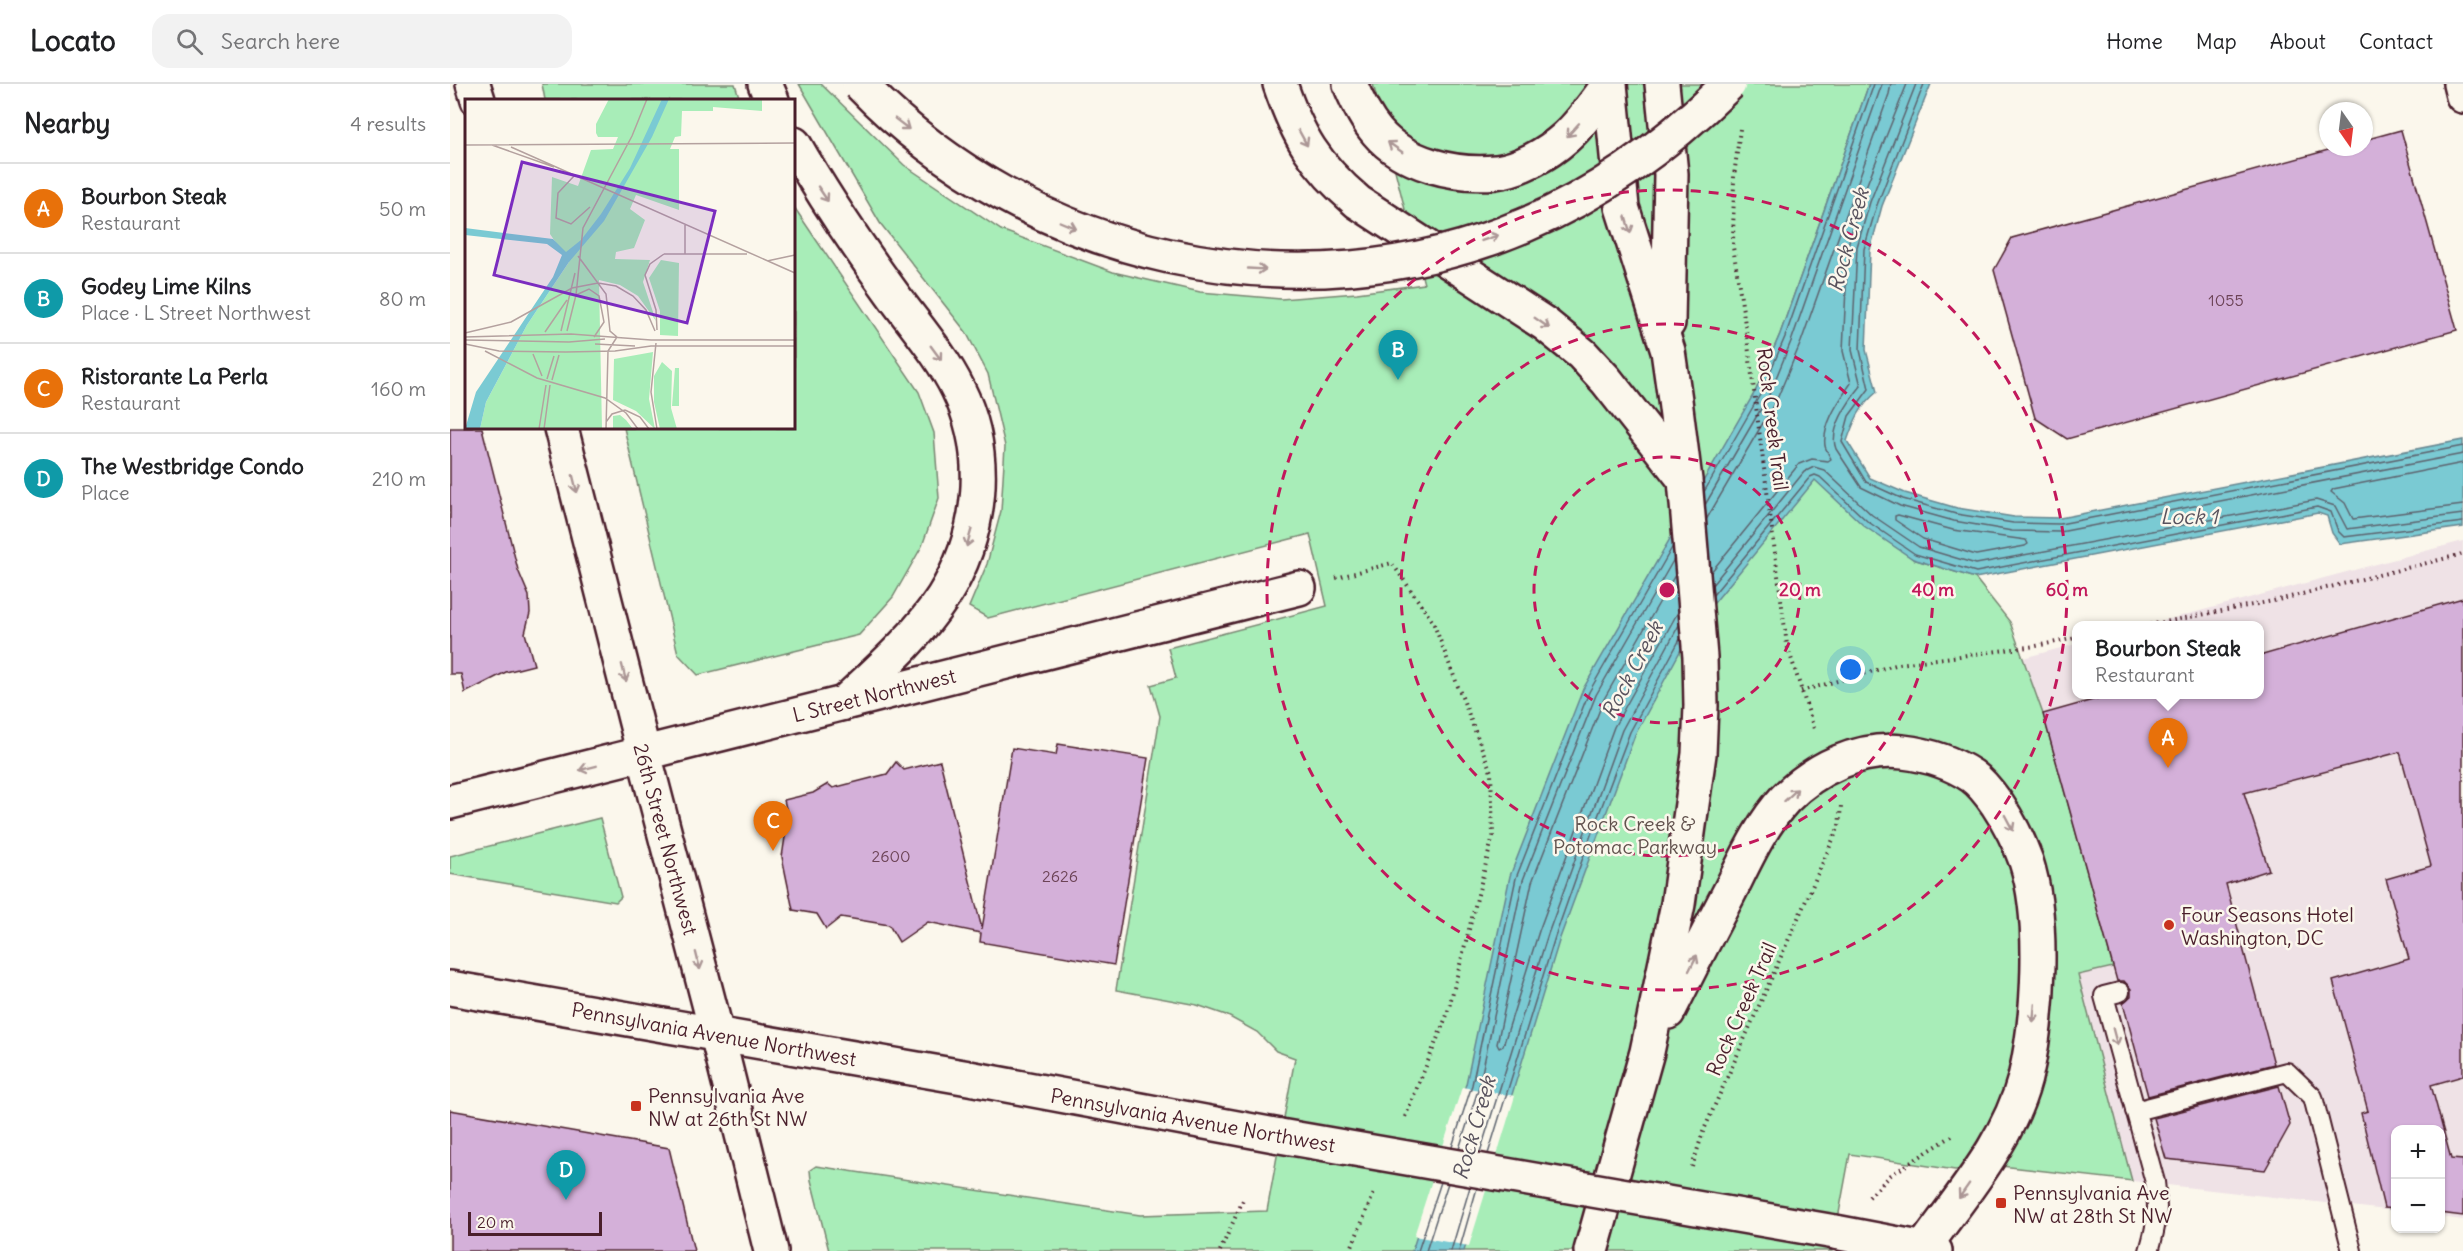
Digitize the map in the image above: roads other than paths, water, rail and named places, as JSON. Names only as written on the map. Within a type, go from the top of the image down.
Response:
[{"type":"main road","points":[[474,84],[478,99]]},
{"type":"main road","points":[[765,84],[772,99]]},
{"type":"main road","points":[[860,84],[888,113],[960,166],[1006,195],[1049,216],[1138,250],[1185,261],[1239,268],[1292,271],[1385,264],[1471,244],[1526,225],[1598,187],[1660,146],[1695,117],[1729,84]]},
{"type":"main road","points":[[1280,84],[1291,117],[1304,140],[1318,163],[1339,185],[1358,201],[1545,324],[1582,354],[1606,380],[1685,480]]},
{"type":"main road","points":[[1350,84],[1367,119],[1378,134],[1396,149],[1422,162],[1444,169],[1497,172],[1521,165],[1566,138],[1610,84]]},
{"type":"main road","points":[[1610,84],[1622,207],[1668,351]]},
{"type":"main road","points":[[1591,1251],[1647,1052],[1678,904],[1699,754],[1700,657],[1685,480],[1668,351],[1671,174],[1662,84]]},
{"type":"main road","points":[[2460,84],[2463,96]]},
{"type":"main road","points":[[795,146],[852,237],[943,364],[958,389],[970,420],[977,448],[979,480],[977,508],[960,566],[943,597],[898,654],[844,703]]},
{"type":"main road","name":"26th Street Northwest","points":[[561,429],[771,1251]]},
{"type":"main road","name":"L Street Northwest","points":[[450,802],[1299,588]]},
{"type":"main road","points":[[1647,1052],[1756,840],[1786,798],[1827,767],[1875,752],[1923,754],[1952,764],[1973,777],[1988,790],[2004,814],[2026,861],[2033,888],[2037,955],[2032,1036],[2025,1077],[2016,1109],[1999,1142],[1929,1250]]},
{"type":"main road","name":"Pennsylvania Avenue Northwest","points":[[450,987],[1929,1250]]},
{"type":"lane","points":[[2120,992],[2104,996],[2155,1182],[2158,1209],[2149,1251]]},
{"type":"lane","points":[[2135,1111],[2287,1072],[2313,1098],[2352,1251]]},
{"type":"water","points":[[1869,84],[1931,84],[1882,206],[1870,250],[1866,350],[1877,392],[1858,414],[1847,441],[1870,478],[1905,493],[1957,508],[2014,517],[2060,518],[2463,440],[2463,527],[2340,544],[2332,533],[2327,516],[2318,513],[1975,578],[1913,559],[1864,526],[1815,480],[1691,631],[1635,735],[1560,938],[1464,1251],[1412,1251],[1466,1084],[1510,876],[1583,689],[1756,390],[1780,334]]},
{"type":"place","name":"Godey Lime Kilns","points":[[1398,380]]},
{"type":"place","name":"Bourbon Steak","points":[[2168,768]]},
{"type":"place","name":"Ristorante La Perla","points":[[773,851]]},
{"type":"place","name":"Four Seasons Hotel Washington, DC","points":[[2169,925]]},
{"type":"place","name":"Pennsylvania Ave NW at 26th St NW","points":[[636,1106]]},
{"type":"place","name":"The Westbridge Condo","points":[[566,1200]]},
{"type":"place","name":"Pennsylvania Ave NW at 28th St NW","points":[[2001,1203]]},
{"type":"water label","name":"Rock Creek","points":[[1848,240]]},
{"type":"water label","name":"Lock 1","points":[[2189,516]]},
{"type":"water label","name":"Rock Creek","points":[[1632,670]]},
{"type":"water label","name":"Rock Creek","points":[[1474,1128]]},
{"type":"park label","name":"Rock Creek & Potomac Parkway","points":[[1635,834]]}]
